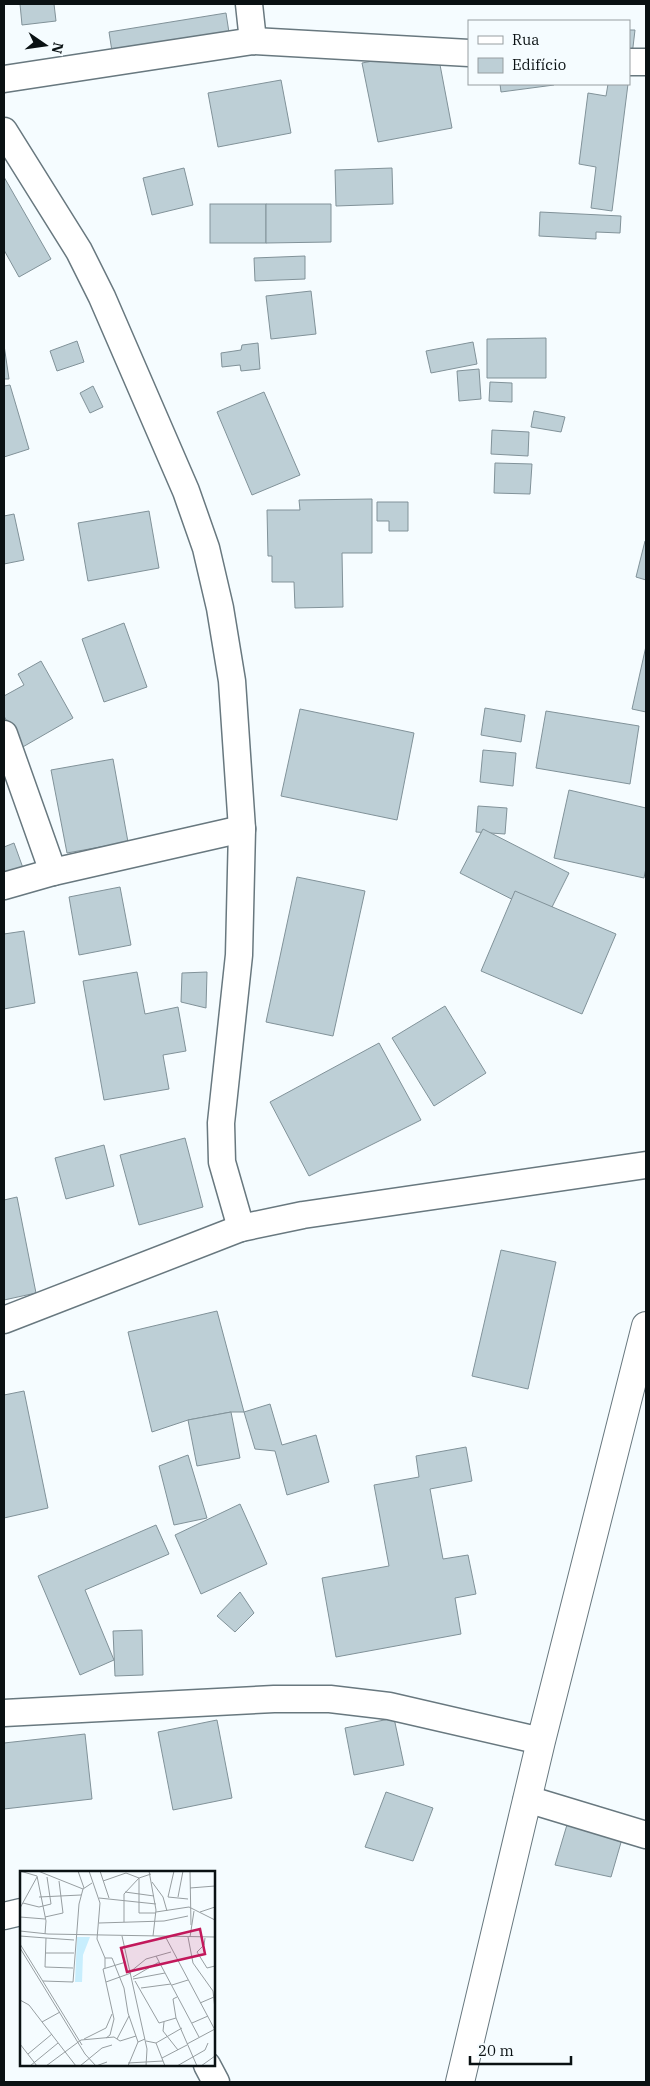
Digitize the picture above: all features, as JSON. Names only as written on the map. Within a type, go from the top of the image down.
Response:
[{"type":"highway","points":[[460,2082],[541,1741],[646,1326]]},
{"type":"street","points":[[249,4],[254,41]]},
{"type":"street","points":[[4,79],[254,41],[468,53]]},
{"type":"street","points":[[630,62],[646,62]]},
{"type":"street","points":[[4,132],[79,250],[102,297],[186,491],[206,548],[220,608],[232,681],[242,829],[239,955],[221,1123],[222,1162],[242,1228]]},
{"type":"street","points":[[4,734],[52,872]]},
{"type":"street","points":[[4,886],[52,872],[242,829]]},
{"type":"street","points":[[4,1320],[242,1228],[303,1215],[646,1165]]},
{"type":"street","points":[[4,1713],[274,1699],[330,1699],[389,1706],[541,1741]]},
{"type":"street","points":[[527,1799],[646,1835]]},
{"type":"street","points":[[4,1916],[20,1912]]},
{"type":"street","points":[[208,2066],[216,2082]]},
{"type":"building","points":[[20,4],[54,4],[56,21],[22,25]]},
{"type":"building","points":[[226,13],[230,39],[113,58],[109,32]]},
{"type":"building","points":[[630,30],[635,30],[630,72]]},
{"type":"building","points":[[437,49],[452,128],[378,142],[362,63]]},
{"type":"building","points":[[281,80],[291,133],[218,147],[208,93]]},
{"type":"building","points":[[500,85],[554,85],[501,92]]},
{"type":"building","points":[[608,85],[628,85],[612,211],[591,208],[596,167],[579,164],[588,93],[606,96]]},
{"type":"building","points":[[184,168],[193,205],[152,215],[143,178]]},
{"type":"building","points":[[392,168],[393,204],[336,206],[335,170]]},
{"type":"building","points":[[4,177],[51,259],[19,277],[4,250]]},
{"type":"building","points":[[210,204],[266,204],[266,243],[210,243]]},
{"type":"building","points":[[266,204],[331,204],[331,242],[266,243]]},
{"type":"building","points":[[540,212],[621,216],[620,233],[596,232],[596,239],[539,236]]},
{"type":"building","points":[[305,256],[305,279],[255,281],[254,258]]},
{"type":"building","points":[[311,291],[316,334],[271,339],[266,296]]},
{"type":"building","points":[[546,338],[546,378],[487,378],[487,339]]},
{"type":"building","points":[[77,341],[84,362],[57,371],[50,351]]},
{"type":"building","points":[[473,342],[477,364],[431,373],[426,351]]},
{"type":"building","points":[[258,343],[260,369],[241,371],[240,365],[222,367],[221,353],[241,350],[242,345]]},
{"type":"building","points":[[4,345],[9,379],[4,379]]},
{"type":"building","points":[[479,369],[481,399],[459,401],[457,371]]},
{"type":"building","points":[[490,382],[512,383],[512,402],[489,401]]},
{"type":"building","points":[[10,385],[29,449],[4,457],[4,386]]},
{"type":"building","points":[[93,386],[103,407],[90,413],[80,393]]},
{"type":"building","points":[[264,392],[300,475],[252,495],[217,412]]},
{"type":"building","points":[[534,411],[565,417],[561,432],[531,427]]},
{"type":"building","points":[[492,430],[529,432],[528,456],[491,454]]},
{"type":"building","points":[[495,463],[532,464],[530,494],[494,493]]},
{"type":"building","points":[[372,499],[372,553],[342,553],[343,607],[295,608],[294,582],[272,582],[272,556],[268,556],[267,510],[300,510],[299,500]]},
{"type":"building","points":[[377,502],[408,502],[408,531],[389,531],[389,521],[377,521]]},
{"type":"building","points":[[149,511],[159,568],[88,581],[78,523]]},
{"type":"building","points":[[14,514],[24,560],[4,564],[4,516]]},
{"type":"building","points":[[646,541],[646,580],[636,577]]},
{"type":"building","points":[[124,623],[147,687],[104,702],[82,639]]},
{"type":"building","points":[[646,646],[646,712],[632,709]]},
{"type":"building","points":[[41,661],[73,718],[21,748],[4,716],[4,696],[24,685],[18,674]]},
{"type":"building","points":[[485,708],[525,715],[521,742],[481,735]]},
{"type":"building","points":[[300,709],[414,733],[397,820],[281,796]]},
{"type":"building","points":[[546,711],[639,726],[630,784],[536,768]]},
{"type":"building","points":[[483,750],[516,753],[513,786],[480,782]]},
{"type":"building","points":[[113,759],[128,842],[67,853],[51,770]]},
{"type":"building","points":[[569,790],[646,808],[646,868],[644,878],[554,858]]},
{"type":"building","points":[[478,806],[507,808],[505,834],[476,832]]},
{"type":"building","points":[[483,829],[569,873],[547,917],[460,873]]},
{"type":"building","points":[[14,843],[23,868],[4,875],[4,847]]},
{"type":"building","points":[[297,877],[365,891],[333,1036],[266,1022]]},
{"type":"building","points":[[120,887],[131,945],[79,955],[69,897]]},
{"type":"building","points":[[515,891],[616,934],[582,1014],[481,971]]},
{"type":"building","points":[[24,931],[35,1003],[4,1009],[4,934]]},
{"type":"building","points":[[137,972],[145,1014],[178,1007],[186,1051],[163,1055],[169,1089],[104,1100],[83,981]]},
{"type":"building","points":[[207,972],[206,1008],[181,1002],[182,973]]},
{"type":"building","points":[[445,1006],[486,1073],[434,1106],[392,1038]]},
{"type":"building","points":[[379,1043],[421,1120],[309,1176],[270,1102]]},
{"type":"building","points":[[185,1138],[203,1207],[139,1225],[120,1155]]},
{"type":"building","points":[[104,1145],[114,1186],[66,1199],[55,1158]]},
{"type":"building","points":[[17,1197],[36,1293],[4,1300],[4,1200]]},
{"type":"building","points":[[501,1250],[556,1262],[528,1389],[472,1376]]},
{"type":"building","points":[[217,1311],[244,1412],[231,1412],[188,1420],[152,1432],[128,1332]]},
{"type":"building","points":[[24,1391],[48,1508],[4,1518],[4,1395]]},
{"type":"building","points":[[270,1404],[282,1445],[316,1435],[329,1482],[287,1495],[275,1451],[255,1449],[244,1412]]},
{"type":"building","points":[[231,1412],[240,1458],[197,1466],[188,1420]]},
{"type":"building","points":[[466,1447],[472,1481],[430,1489],[443,1559],[468,1555],[476,1594],[455,1598],[461,1634],[336,1657],[322,1578],[389,1566],[374,1485],[419,1477],[416,1456]]},
{"type":"building","points":[[188,1455],[207,1518],[174,1525],[159,1466]]},
{"type":"building","points":[[240,1504],[267,1564],[201,1594],[175,1535]]},
{"type":"building","points":[[156,1525],[169,1554],[85,1590],[114,1660],[80,1675],[38,1576]]},
{"type":"building","points":[[240,1592],[254,1613],[235,1632],[217,1616]]},
{"type":"building","points":[[142,1630],[143,1675],[115,1676],[113,1631]]},
{"type":"building","points":[[394,1718],[404,1765],[354,1775],[345,1728]]},
{"type":"building","points":[[217,1720],[232,1798],[173,1810],[158,1732]]},
{"type":"building","points":[[85,1734],[92,1799],[4,1809],[4,1743]]},
{"type":"building","points":[[386,1792],[433,1808],[413,1861],[365,1847]]},
{"type":"building","points":[[569,1818],[624,1832],[611,1877],[555,1865]]}]
